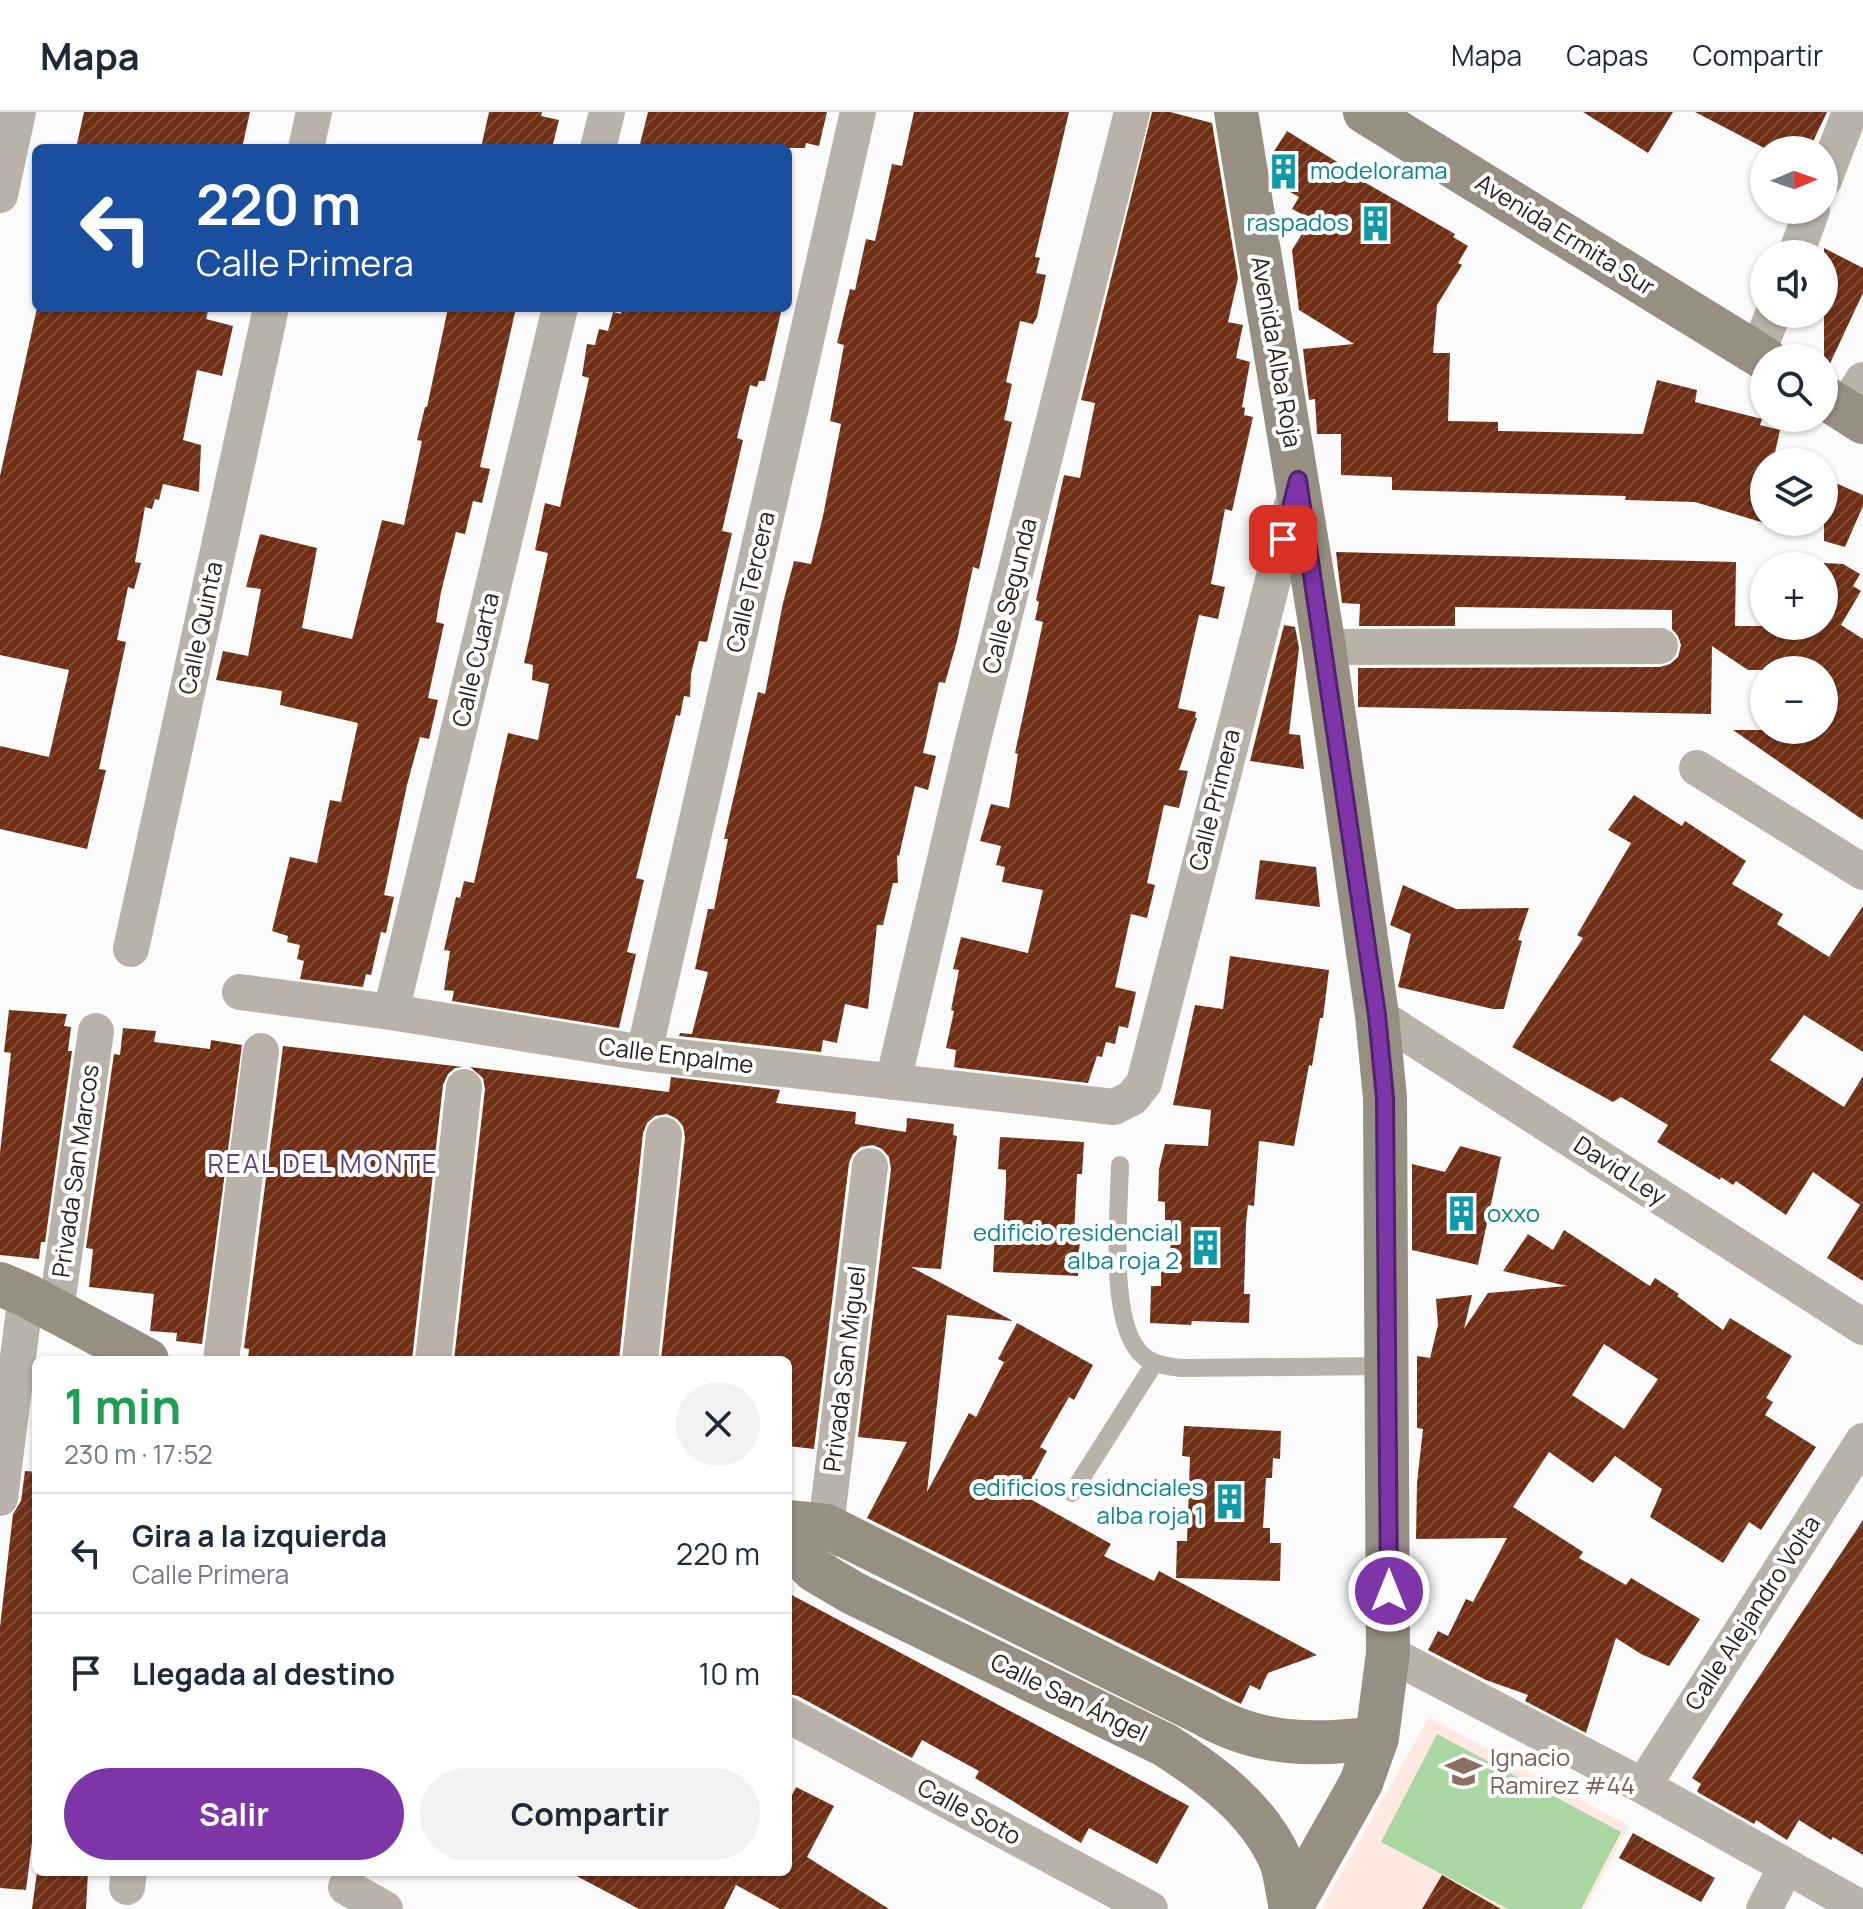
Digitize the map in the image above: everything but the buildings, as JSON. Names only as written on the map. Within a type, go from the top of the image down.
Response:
[{"type":"main road","name":"Avenida Alba Roja","points":[[1236,112],[1324,647],[1377,1015],[1385,1098],[1388,1653],[1377,1738],[1361,1783],[1290,1908]]},
{"type":"main road","name":"Avenida Ermita Sur","points":[[1365,112],[1750,349]]},
{"type":"main road","points":[[27,1297],[139,1356]]},
{"type":"main road","name":"Calle San Ángel","points":[[804,1540],[1202,1713],[1227,1727],[1291,1743],[1333,1743],[1377,1738]]},
{"type":"main road","name":"Calle San Ángel","points":[[804,1540],[853,1593],[1165,1745],[1202,1769],[1239,1801],[1264,1829],[1281,1861],[1290,1908]]},
{"type":"street","points":[[0,195],[18,112]]},
{"type":"street","points":[[307,144],[314,112]]},
{"type":"street","points":[[599,144],[607,112]]},
{"type":"street","name":"Calle Tercera","points":[[644,1053],[858,112]]},
{"type":"street","name":"Calle Segunda","points":[[893,1082],[972,744],[1132,112]]},
{"type":"street","points":[[1838,143],[1850,112]]},
{"type":"street","name":"Calle Quinta","points":[[131,949],[270,312]]},
{"type":"street","name":"Calle Cuarta","points":[[391,1012],[559,312]]},
{"type":"street","name":"Calle Primera","points":[[1114,1107],[1132,1098],[1144,1083],[1298,480]]},
{"type":"street","points":[[1324,647],[1660,646]]},
{"type":"street","points":[[1697,768],[1863,872]]},
{"type":"street","name":"Calle Enpalme","points":[[240,992],[391,1012],[644,1053],[1114,1107]]},
{"type":"street","name":"David Ley","points":[[1377,1015],[1863,1327]]},
{"type":"street","name":"Privada San Marcos","points":[[0,1498],[27,1297],[96,1031]]},
{"type":"street","points":[[222,1356],[261,1051]]},
{"type":"street","points":[[433,1356],[464,1087]]},
{"type":"street","points":[[640,1356],[664,1135]]},
{"type":"street","name":"Privada San Miguel","points":[[804,1540],[870,1166]]},
{"type":"street","name":"Calle Alejandro Volta","points":[[1643,1786],[1863,1441]]},
{"type":"street","points":[[1388,1653],[1643,1786],[1863,1909]]},
{"type":"street","name":"Calle Soto","points":[[792,1717],[1150,1909]]},
{"type":"street","points":[[1764,1909],[1786,1867]]},
{"type":"street","points":[[346,1887],[385,1909]]},
{"type":"lane","points":[[1120,1165],[1120,1305],[1137,1351],[1154,1364],[1181,1368],[1387,1366]]},
{"type":"lane","points":[[1072,1493],[1154,1364]]},
{"type":"shaded area","name":"Ignacio Ramirez #44","points":[[1429,1717],[1629,1826],[1585,1909],[1321,1909]]},
{"type":"green space","name":"Ignacio Ramirez #44","points":[[1437,1734],[1621,1832],[1581,1909],[1508,1909],[1381,1842]]},
{"type":"place","name":"modelorama","points":[[1284,171]]},
{"type":"place","name":"raspados","points":[[1375,223]]},
{"type":"place","name":"oxxo","points":[[1461,1214]]},
{"type":"place","name":"edificio residencial alba roja 2","points":[[1205,1247]]},
{"type":"place","name":"edificios residnciales alba roja 1","points":[[1230,1502]]},
{"type":"place","name":"Ignacio Ramirez #44","points":[[1464,1772]]},
{"type":"district","name":"REAL DEL MONTE","points":[[323,1164]]},
{"type":"route","points":[[1283,539],[1298,480],[1377,1015],[1385,1098],[1389,1591]]}]
